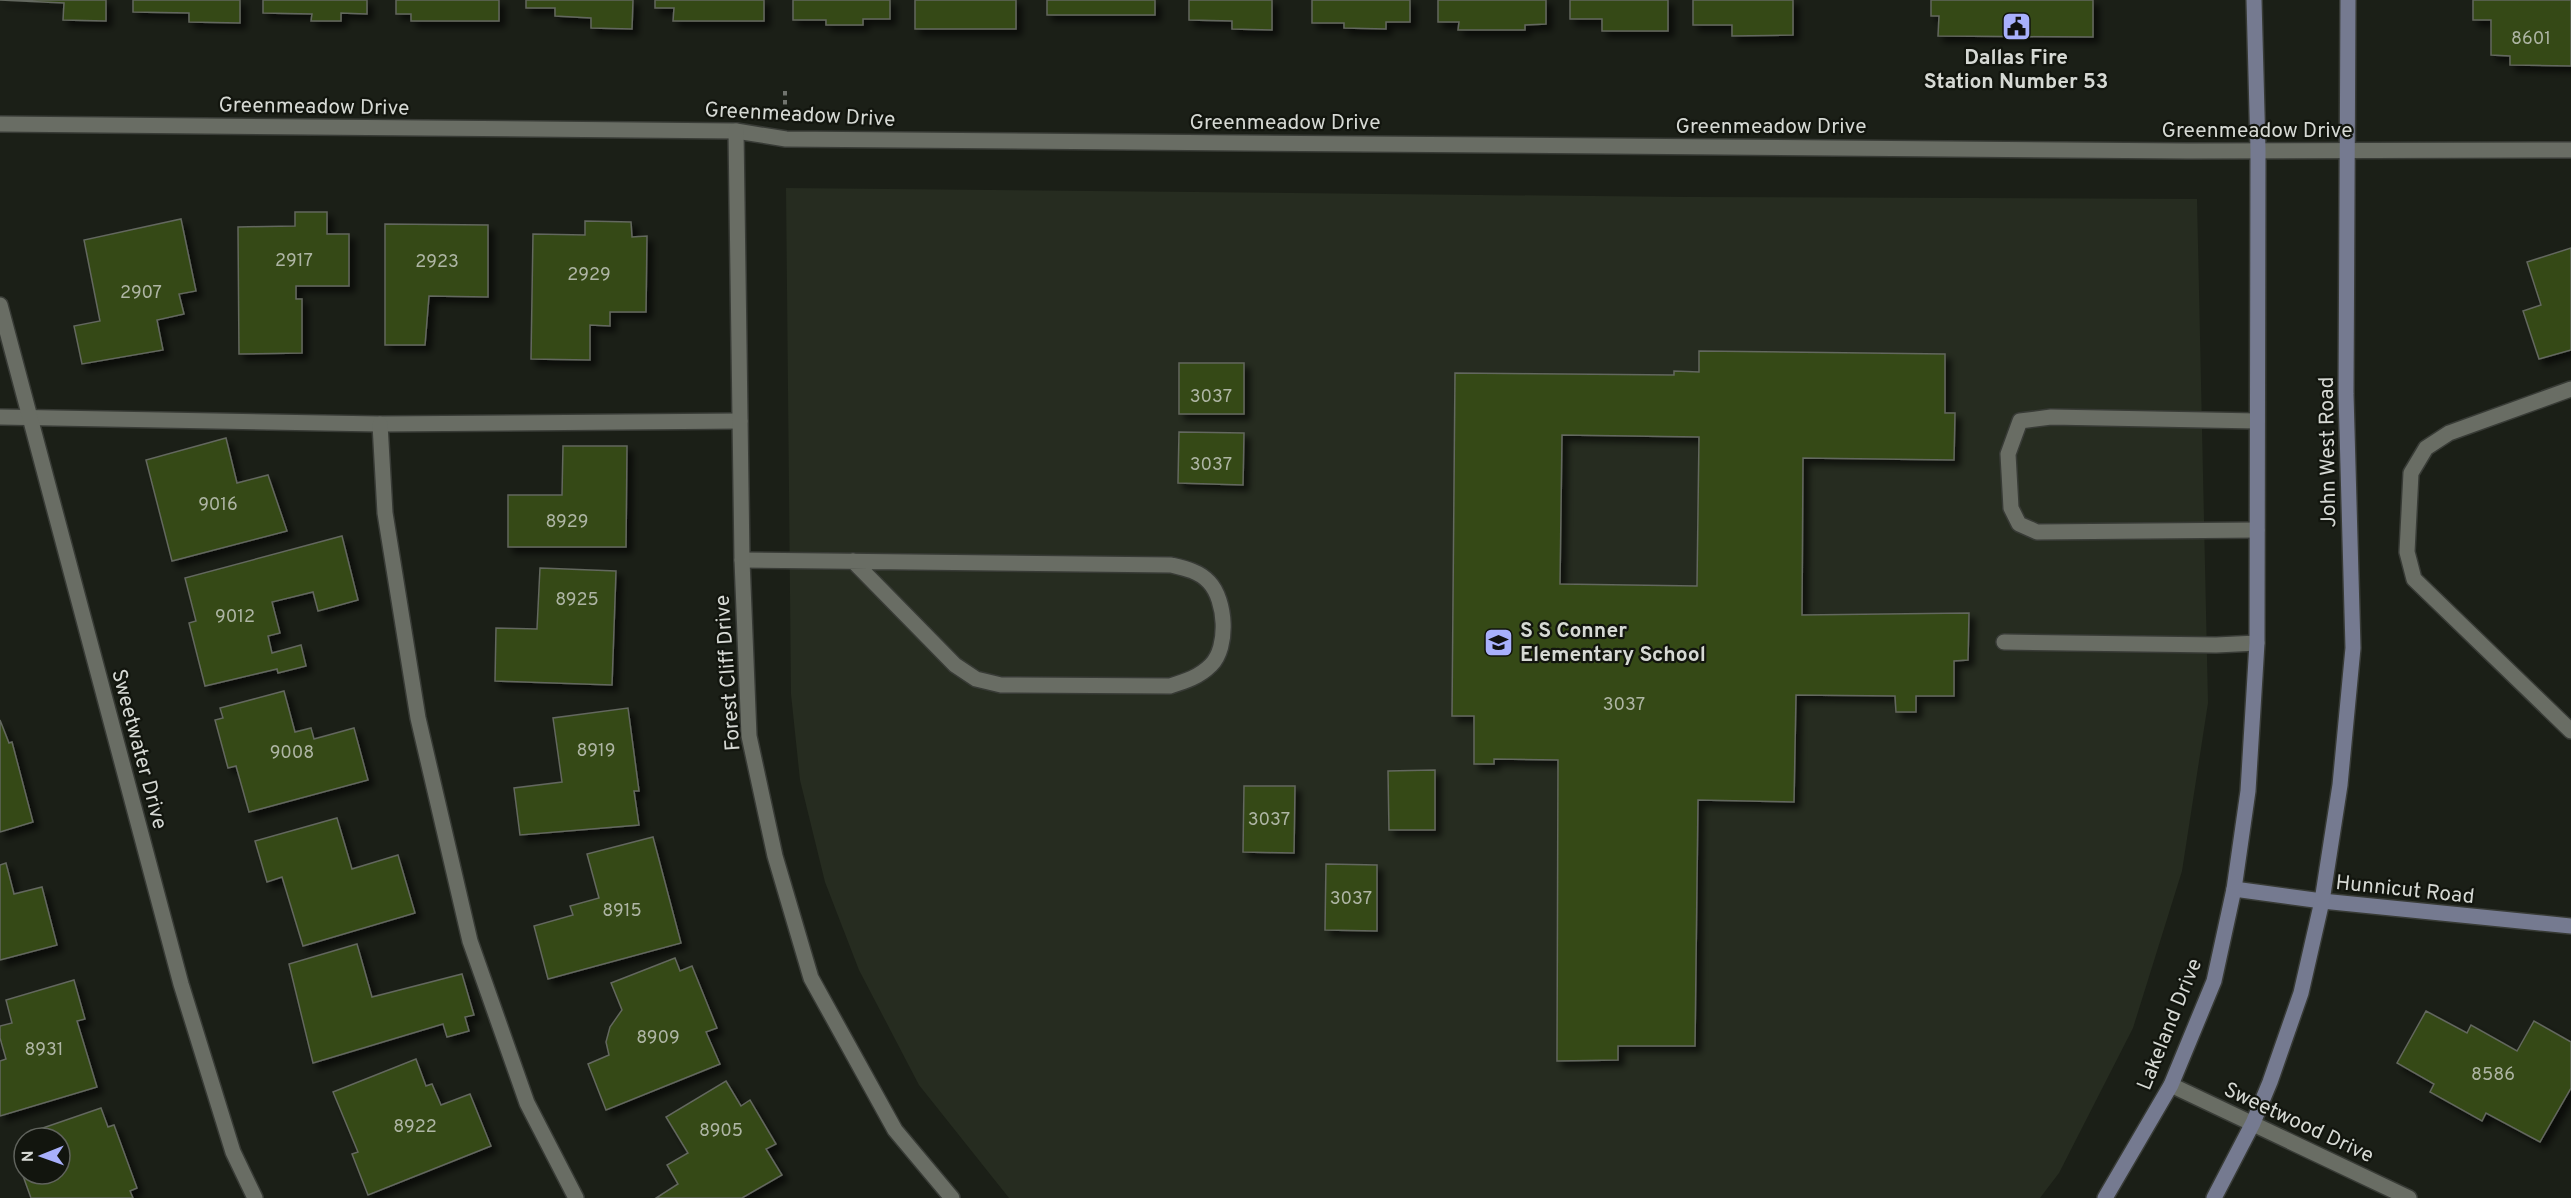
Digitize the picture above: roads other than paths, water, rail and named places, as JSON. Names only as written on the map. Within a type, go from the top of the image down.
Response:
[{"type":"main road","points":[[2234,889],[2248,791],[2256,692],[2258,150],[2254,0]]},
{"type":"main road","name":"John West Road","points":[[2322,901],[2340,785],[2353,648],[2346,394],[2348,0]]},
{"type":"main road","name":"Hunnicut Road","points":[[2234,889],[2322,901],[2571,926]]},
{"type":"main road","name":"Lakeland Drive","points":[[2105,1198],[2171,1085],[2214,981],[2234,889]]},
{"type":"main road","points":[[2214,1198],[2253,1123],[2270,1082],[2301,993],[2322,901]]},
{"type":"street","name":"Greenmeadow Drive","points":[[0,124],[736,131],[786,139],[2347,151],[2571,150]]},
{"type":"street","name":"Forest Cliff Drive","points":[[736,131],[742,560],[749,736],[775,856],[811,978],[895,1130],[952,1198]]},
{"type":"street","name":"Sweetwater Drive","points":[[0,305],[181,984],[233,1152],[255,1198]]},
{"type":"street","points":[[2571,389],[2449,433],[2426,448],[2411,473],[2407,552],[2414,579],[2571,731]]},
{"type":"street","points":[[0,417],[380,424],[740,421]]},
{"type":"street","points":[[2256,530],[2037,532],[2019,524],[2011,508],[2008,454],[2020,421],[2050,417],[2257,421]]},
{"type":"street","points":[[380,424],[385,513],[418,718],[470,940],[527,1103],[576,1198]]},
{"type":"street","points":[[742,560],[854,561],[1171,566],[1191,570],[1210,582],[1223,611],[1223,636],[1213,663],[1194,678],[1170,686],[1001,685],[976,679],[955,665],[854,561]]},
{"type":"street","points":[[2004,642],[2216,645],[2257,643]]},
{"type":"street","name":"Sweetwood Drive","points":[[2171,1085],[2409,1198]]},
{"type":"place","name":"Dallas Fire Station Number 53","points":[[2016,26]]},
{"type":"place","name":"S S Conner Elementary School","points":[[1499,642]]}]
